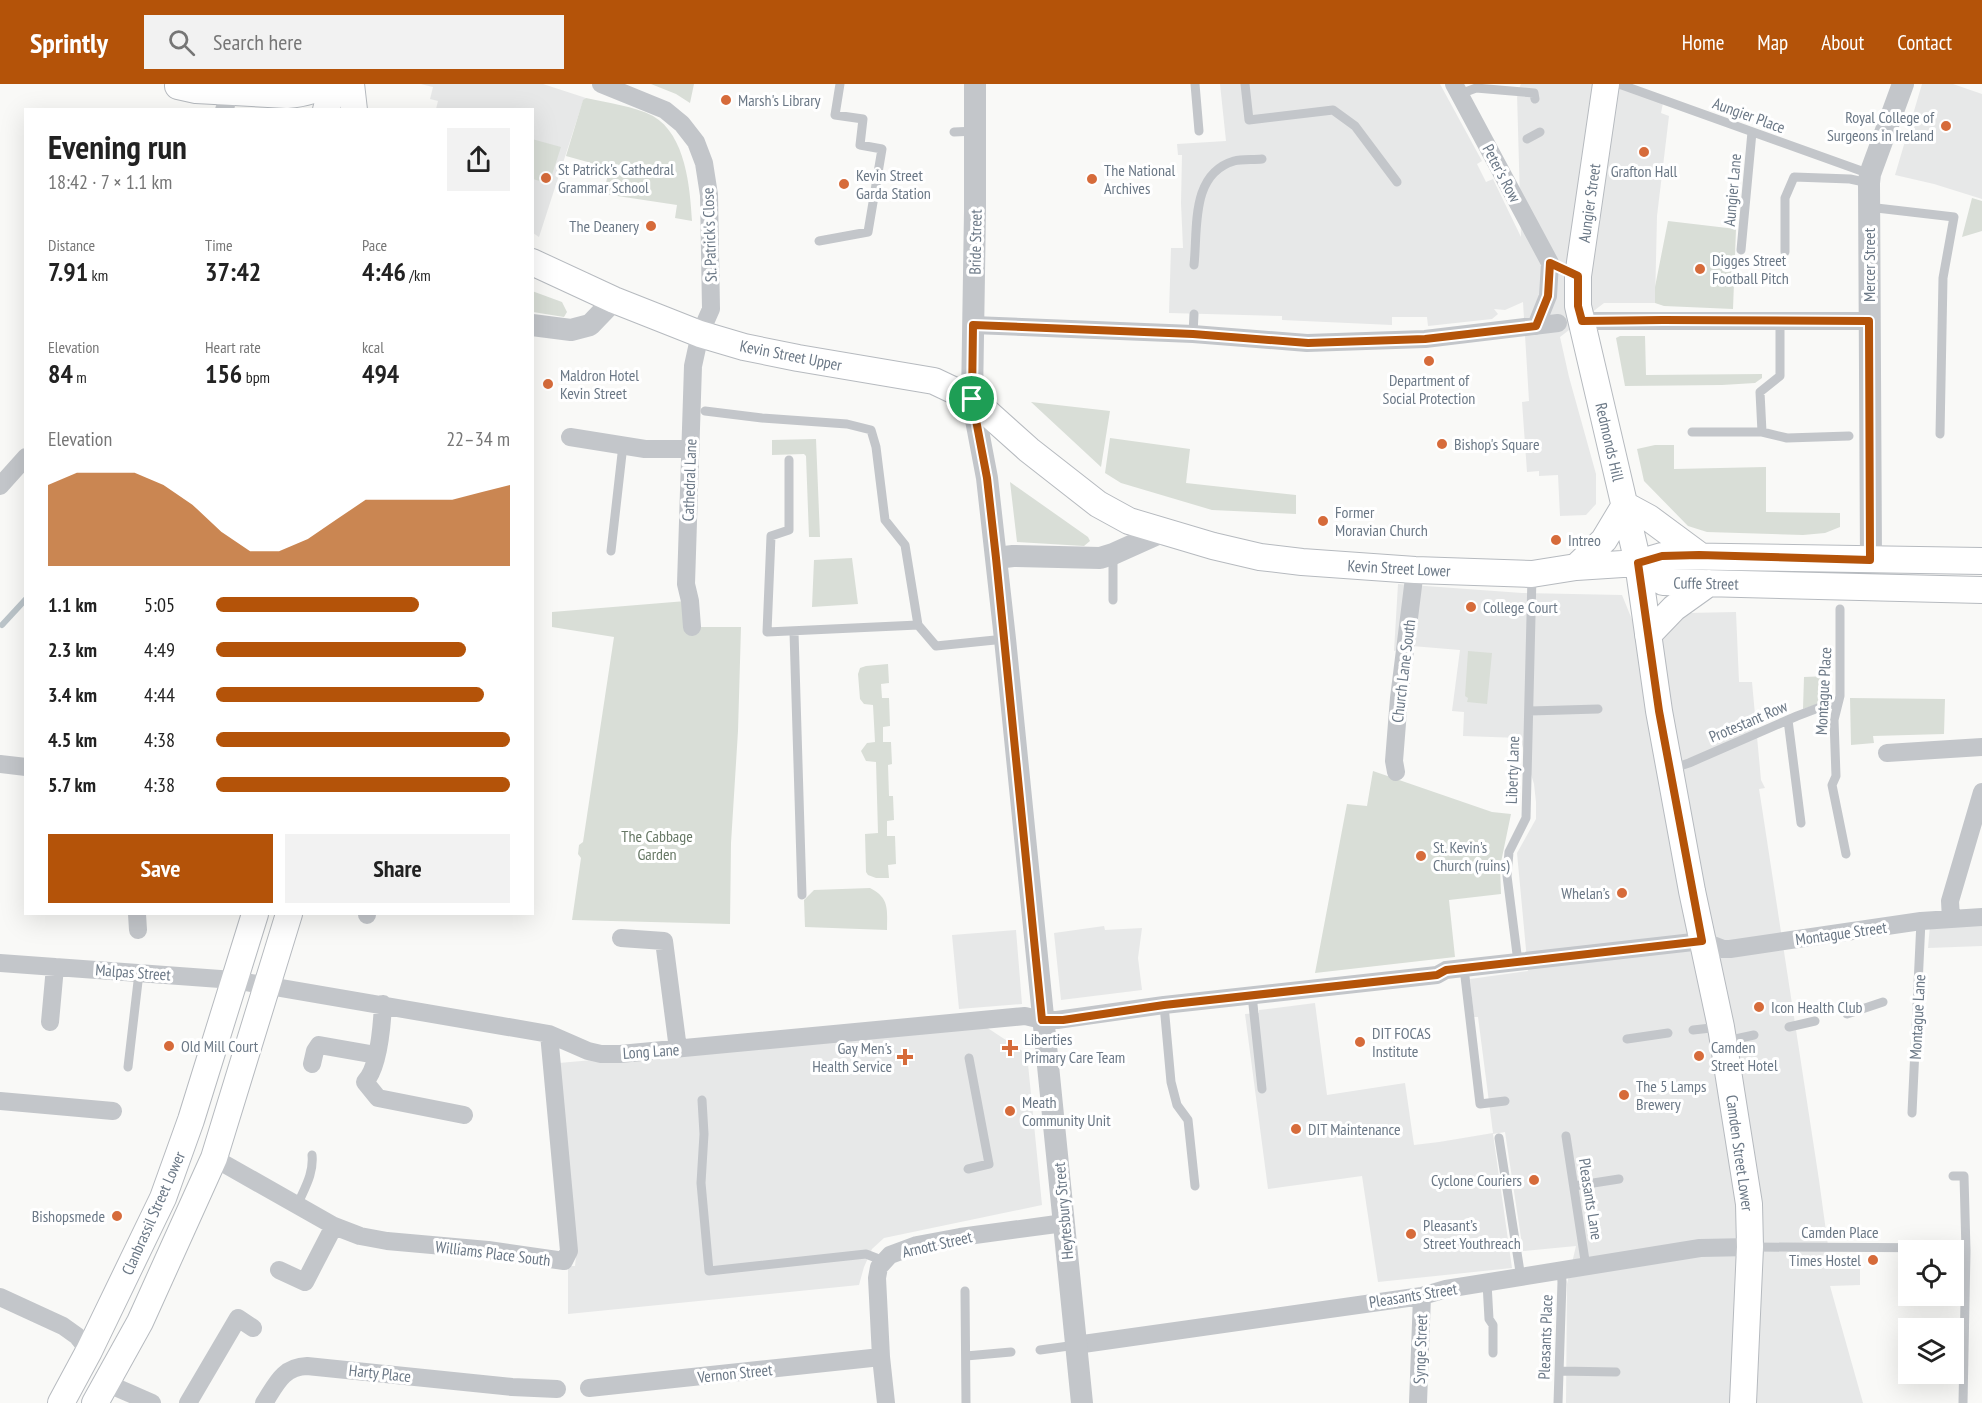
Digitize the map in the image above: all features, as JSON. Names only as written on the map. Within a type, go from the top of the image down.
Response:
[{"type":"main road","points":[[175,85],[196,90],[287,95],[319,88],[323,84]]},
{"type":"main road","points":[[327,108],[333,84]]},
{"type":"main road","points":[[351,84],[354,108]]},
{"type":"main road","name":"Aungier Street","points":[[1570,322],[1578,306],[1578,276],[1606,84]]},
{"type":"main road","points":[[175,85],[228,108]]},
{"type":"main road","name":"Kevin Street Upper","points":[[534,263],[614,300],[700,334],[744,347],[798,358],[934,381],[972,399]]},
{"type":"main road","name":"Redmonds Hill","points":[[1570,322],[1625,505],[1638,563],[1671,769]]},
{"type":"main road","name":"Kevin Street Lower","points":[[972,399],[1029,450],[1098,504],[1129,521],[1162,532],[1260,557],[1414,570],[1532,574],[1576,567],[1638,563]]},
{"type":"main road","points":[[1576,567],[1604,540],[1625,505],[1649,518],[1699,555]]},
{"type":"main road","name":"Cuffe Street","points":[[1638,563],[1662,556],[1699,555],[1982,561]]},
{"type":"main road","name":"Cuffe Street","points":[[1638,563],[1663,582],[1982,590]]},
{"type":"main road","points":[[1648,635],[1674,608],[1709,583]]},
{"type":"main road","name":"Camden Street Lower","points":[[1671,769],[1702,941],[1722,1034],[1749,1204],[1750,1247],[1743,1403]]},
{"type":"main road","name":"Clanbrassil Street Lower","points":[[61,1403],[89,1351],[163,1198],[178,1160],[255,915]]},
{"type":"main road","name":"Clanbrassil Street Lower","points":[[101,1393],[125,1351],[214,1158],[289,915]]},
{"type":"street","name":"St. Patrick's Close","points":[[601,84],[665,110],[696,142],[704,163],[710,195],[711,309],[700,334]]},
{"type":"street","name":"Bride Street","points":[[975,84],[965,131],[973,325],[972,399],[987,478],[1005,639]]},
{"type":"street","name":"Mercer Street","points":[[1870,560],[1868,207],[1870,179],[1903,84]]},
{"type":"street","name":"Peter's Row","points":[[1457,89],[1498,154],[1550,263]]},
{"type":"street","points":[[1536,326],[1548,296],[1550,263],[1578,276]]},
{"type":"street","points":[[534,325],[571,330],[590,325],[614,300]]},
{"type":"street","points":[[973,325],[1193,334],[1308,343],[1425,339],[1570,322],[1869,321]]},
{"type":"street","name":"Cathedral Lane","points":[[692,627],[686,584],[693,366],[700,334]]},
{"type":"street","points":[[570,437],[645,449],[690,449]]},
{"type":"street","points":[[0,486],[24,459]]},
{"type":"street","points":[[996,558],[1013,556],[1100,558],[1162,532]]},
{"type":"street","name":"Church Lane South","points":[[1396,772],[1394,761],[1399,698],[1414,570]]},
{"type":"street","name":"Heytesbury Street","points":[[1005,639],[1082,1403]]},
{"type":"street","points":[[1887,753],[1982,747]]},
{"type":"street","points":[[0,764],[24,767]]},
{"type":"street","points":[[1951,920],[1950,901],[1982,792]]},
{"type":"street","name":"Montague Street","points":[[1702,941],[1723,949],[1730,949],[1921,921],[1982,917]]},
{"type":"street","points":[[621,938],[664,941],[678,1049]]},
{"type":"street","name":"Long Lane","points":[[266,984],[549,1034],[600,1054],[678,1049],[1029,1016],[1042,1020],[1063,1020],[1252,995],[1293,985],[1437,975],[1446,970],[1702,941]]},
{"type":"street","name":"Malpas Street","points":[[0,963],[266,984]]},
{"type":"street","points":[[50,1022],[55,967]]},
{"type":"street","points":[[383,1004],[373,1071],[366,1082],[378,1098],[464,1115]]},
{"type":"street","name":"Williams Place South","points":[[214,1158],[334,1226],[360,1236],[564,1261],[568,1251],[549,1034]]},
{"type":"street","points":[[312,1064],[319,1045],[376,1055]]},
{"type":"street","points":[[0,1101],[113,1111]]},
{"type":"street","name":"Arnott Street","points":[[886,1403],[877,1278],[879,1267],[884,1261],[890,1255],[917,1245],[960,1236],[1065,1223]]},
{"type":"street","points":[[279,1270],[305,1282],[334,1226]]},
{"type":"street","name":"Pleasants Street","points":[[1076,1345],[1422,1296],[1446,1289],[1700,1248],[1750,1247]]},
{"type":"street","name":"Synge Street","points":[[1418,1403],[1422,1296]]},
{"type":"street","points":[[0,1297],[63,1326],[77,1336],[89,1351]]},
{"type":"street","points":[[188,1403],[238,1318],[253,1328]]},
{"type":"street","name":"Vernon Street","points":[[589,1388],[625,1394],[881,1357]]},
{"type":"street","name":"Harty Place","points":[[264,1403],[282,1376],[290,1369],[307,1366],[513,1395],[557,1389]]},
{"type":"street","points":[[101,1393],[152,1403]]},
{"type":"lane","points":[[819,241],[868,232],[882,149],[860,145],[863,119],[835,115],[840,84]]},
{"type":"lane","points":[[1195,84],[1199,131]]},
{"type":"lane","points":[[1245,84],[1249,120],[1333,110],[1355,126],[1397,182]]},
{"type":"lane","name":"Aungier Place","points":[[1618,84],[1752,132],[1870,179]]},
{"type":"lane","points":[[1457,89],[1476,88],[1534,93],[1534,99]]},
{"type":"lane","points":[[1527,139],[1540,132]]},
{"type":"lane","name":"Aungier Lane","points":[[1741,250],[1752,132]]},
{"type":"lane","points":[[1194,265],[1200,199],[1205,183],[1216,171],[1235,161],[1262,159]]},
{"type":"lane","points":[[1785,252],[1785,198],[1794,177],[1870,179]]},
{"type":"lane","points":[[1868,207],[1954,217],[1943,278],[1940,434]]},
{"type":"lane","points":[[1193,334],[1194,314]]},
{"type":"lane","points":[[1762,432],[1760,392],[1780,376],[1780,321]]},
{"type":"lane","points":[[705,411],[847,424],[871,430],[876,447],[885,520],[905,545],[918,625],[936,646],[1005,639]]},
{"type":"lane","points":[[1692,432],[1762,432],[1787,438],[1849,436]]},
{"type":"lane","points":[[611,551],[623,445]]},
{"type":"lane","points":[[789,460],[789,530],[771,536],[766,632],[918,625]]},
{"type":"lane","points":[[1113,554],[1113,600]]},
{"type":"lane","name":"Liberty Lane","points":[[1518,962],[1507,876],[1509,852],[1526,818],[1532,574]]},
{"type":"lane","name":"Montague Place","points":[[1840,609],[1840,696],[1834,720],[1836,776],[1833,785],[1846,854]]},
{"type":"lane","points":[[794,632],[802,895]]},
{"type":"lane","name":"Protestant Row","points":[[1671,769],[1826,705],[1838,704]]},
{"type":"lane","points":[[1530,711],[1598,709]]},
{"type":"lane","points":[[1788,720],[1801,823]]},
{"type":"lane","name":"Montague Lane","points":[[1909,1107],[1921,921]]},
{"type":"lane","points":[[1464,968],[1480,1104],[1505,1101]]},
{"type":"lane","points":[[128,1067],[139,973]]},
{"type":"lane","points":[[1252,995],[1262,1089]]},
{"type":"lane","points":[[1846,1014],[1883,1002]]},
{"type":"lane","points":[[1164,1005],[1171,1082],[1177,1105],[1188,1120],[1196,1186]]},
{"type":"lane","points":[[1789,1027],[1815,1021]]},
{"type":"lane","points":[[1693,1030],[1754,1035]]},
{"type":"lane","points":[[1627,1039],[1668,1033]]},
{"type":"lane","points":[[968,1168],[989,1164],[969,1058]]},
{"type":"lane","points":[[702,1100],[704,1134],[702,1182],[709,1271],[866,1254],[884,1261]]},
{"type":"lane","name":"Pleasants Lane","points":[[1566,1136],[1586,1267]]},
{"type":"lane","points":[[1499,1138],[1521,1278]]},
{"type":"lane","points":[[297,1206],[311,1175],[312,1155]]},
{"type":"lane","points":[[1953,1176],[1964,1176],[1966,1248],[1963,1403]]},
{"type":"lane","points":[[1574,1186],[1619,1179]]},
{"type":"lane","name":"Camden Place","points":[[1750,1247],[1966,1248]]},
{"type":"lane","name":"Pleasants Place","points":[[1558,1403],[1561,1271]]},
{"type":"lane","points":[[1487,1283],[1489,1319],[1493,1325],[1493,1353]]},
{"type":"lane","points":[[965,1291],[966,1403]]},
{"type":"lane","points":[[1040,1350],[1076,1345]]},
{"type":"lane","points":[[966,1356],[1011,1353]]},
{"type":"lane","points":[[1560,1371],[1616,1372]]},
{"type":"shaded area","name":"St Patrick's Cathedral Grammar School","points":[[421,84],[543,84],[586,98],[583,101],[539,237],[534,234],[534,108],[436,108],[438,101],[430,99],[433,87]]},
{"type":"shaded area","points":[[1220,84],[1440,84],[1482,161],[1477,164],[1486,182],[1493,179],[1521,237],[1517,93],[1521,84],[1607,84],[1663,103],[1661,113],[1669,116],[1657,216],[1655,303],[1604,303],[1560,337],[1596,474],[1596,504],[1586,515],[1560,516],[1558,475],[1539,476],[1539,471],[1527,472],[1522,402],[1529,401],[1523,302],[1505,310],[1494,309],[1498,314],[1492,319],[1428,326],[1427,317],[1392,317],[1392,325],[1282,320],[1282,316],[1169,313],[1171,248],[1183,248],[1182,155],[1178,155],[1177,144],[1226,141]]},
{"type":"shaded area","name":"Royal College of Surgeons in Ireland","points":[[1922,84],[1953,84],[1982,94],[1982,199],[1895,175]]},
{"type":"shaded area","points":[[1398,584],[1522,593],[1622,595],[1633,622],[1686,613],[1736,612],[1739,682],[1752,682],[1761,780],[1765,788],[1759,789],[1819,1180],[1829,1269],[1860,1269],[1860,1285],[1830,1286],[1863,1403],[1566,1403],[1567,1284],[1576,1246],[1523,1251],[1505,1132],[1493,1134],[1512,1268],[1378,1282],[1362,1176],[1268,1189],[1245,1014],[1315,1003],[1327,1095],[1405,1083],[1414,1145],[1439,1142],[1493,1133],[1478,1017],[1474,1017],[1470,979],[1528,971],[1517,853],[1536,819],[1536,802],[1534,784],[1520,738],[1463,736],[1464,712],[1452,711],[1460,650],[1412,646],[1394,651]]},
{"type":"shaded area","points":[[1982,922],[1982,946],[1928,948],[1930,925]]},
{"type":"shaded area","points":[[1104,926],[1105,930],[1142,928],[1138,958],[1142,990],[1061,1000],[1054,933]]},
{"type":"shaded area","points":[[1016,930],[1022,1004],[959,1009],[952,935]]},
{"type":"shaded area","points":[[983,1025],[1027,1054],[1042,1205],[884,1238],[872,1249],[859,1285],[568,1314],[568,1266],[575,1266],[576,1256],[559,1063]]},
{"type":"green space","points":[[651,84],[694,84],[690,103],[676,94]]},
{"type":"green space","points":[[586,98],[638,110],[653,116],[664,125],[673,136],[684,163],[690,193],[692,221],[675,218],[677,205],[604,194],[609,168],[566,156],[583,100]]},
{"type":"green space","points":[[534,140],[561,147],[549,184],[534,179]]},
{"type":"green space","points":[[1972,198],[1982,201],[1982,231],[1962,237]]},
{"type":"green space","name":"Digges Street Football Pitch","points":[[1668,221],[1736,229],[1733,309],[1664,306],[1655,303],[1655,287]]},
{"type":"green space","points":[[534,292],[562,302],[567,312],[564,317],[534,312]]},
{"type":"green space","points":[[1645,336],[1646,375],[1762,374],[1762,378],[1755,383],[1722,385],[1625,386],[1616,338]]},
{"type":"green space","points":[[1031,402],[1110,411],[1101,467]]},
{"type":"green space","points":[[1110,438],[1190,449],[1186,483],[1296,495],[1296,514],[1212,510],[1121,483],[1105,473]]},
{"type":"green space","points":[[816,439],[820,537],[809,537],[806,456],[804,454],[772,455],[772,440]]},
{"type":"green space","points":[[1655,445],[1674,445],[1674,469],[1766,467],[1766,512],[1840,513],[1840,527],[1825,533],[1803,535],[1707,532],[1688,526],[1644,481],[1637,449]]},
{"type":"green space","points":[[1010,482],[1088,537],[1090,541],[1084,546],[1017,542]]},
{"type":"green space","points":[[852,558],[858,604],[812,607],[814,560]]},
{"type":"green space","name":"The Cabbage Garden","points":[[686,601],[687,627],[741,627],[738,731],[731,843],[730,924],[572,920],[581,858],[578,854],[579,845],[583,842],[614,637],[552,627],[552,612]]},
{"type":"green space","points":[[1468,651],[1492,653],[1487,704],[1467,702],[1468,698],[1465,696]]},
{"type":"green space","points":[[888,664],[889,683],[881,684],[882,698],[889,698],[890,726],[883,727],[883,742],[891,742],[892,764],[888,765],[889,796],[893,796],[894,820],[887,821],[887,836],[895,836],[896,864],[888,865],[889,878],[876,878],[866,872],[865,834],[878,833],[876,762],[866,761],[861,751],[867,743],[875,742],[873,705],[864,704],[860,699],[858,674],[860,668],[866,666]]},
{"type":"green space","points":[[1829,676],[1830,700],[1803,709],[1804,677]]},
{"type":"green space","points":[[1850,698],[1945,699],[1944,734],[1873,736],[1874,743],[1851,745]]},
{"type":"green space","points":[[1373,771],[1492,812],[1511,814],[1500,867],[1501,894],[1449,900],[1455,957],[1315,973],[1347,804],[1367,806]]},
{"type":"green space","points":[[870,888],[884,900],[887,911],[887,930],[805,927],[804,900],[814,890]]},
{"type":"waterway","points":[[2,625],[24,601]]},
{"type":"place","name":"Marsh's Library","points":[[726,100]]},
{"type":"place","name":"Royal College of Surgeons in Ireland","points":[[1946,126]]},
{"type":"place","name":"Grafton Hall","points":[[1644,152]]},
{"type":"place","name":"St Patrick's Cathedral Grammar School","points":[[546,178]]},
{"type":"place","name":"The National Archives","points":[[1092,179]]},
{"type":"place","name":"Kevin Street Garda Station","points":[[844,184]]},
{"type":"place","name":"The Deanery","points":[[651,226]]},
{"type":"place","name":"Digges Street Football Pitch","points":[[1700,269]]},
{"type":"place","name":"Department of Social Protection","points":[[1429,361]]},
{"type":"place","name":"Maldron Hotel Kevin Street","points":[[548,384]]},
{"type":"place","name":"Bishop's Square","points":[[1442,444]]},
{"type":"place","name":"Former Moravian Church","points":[[1323,521]]},
{"type":"place","name":"Intreo","points":[[1556,540]]},
{"type":"place","name":"College Court","points":[[1471,607]]},
{"type":"place","name":"St. Kevin's Church (ruins)","points":[[1421,856]]},
{"type":"place","name":"Whelan’s","points":[[1622,893]]},
{"type":"place","name":"Icon Health Club","points":[[1759,1007]]},
{"type":"place","name":"DIT FOCAS Institute","points":[[1360,1042]]},
{"type":"place","name":"Old Mill Court","points":[[169,1046]]},
{"type":"place","name":"Liberties Primary Care Team","points":[[1010,1048]]},
{"type":"place","name":"Camden Street Hotel","points":[[1699,1056]]},
{"type":"place","name":"Gay Men's Health Service","points":[[905,1057]]},
{"type":"place","name":"The 5 Lamps Brewery","points":[[1624,1095]]},
{"type":"place","name":"Meath Community Unit","points":[[1010,1111]]},
{"type":"place","name":"DIT Maintenance","points":[[1296,1129]]},
{"type":"place","name":"Cyclone Couriers","points":[[1534,1180]]},
{"type":"place","name":"Bishopsmede","points":[[117,1216]]},
{"type":"place","name":"Pleasant’s Street Youthreach","points":[[1411,1234]]},
{"type":"place","name":"Times Hostel","points":[[1873,1260]]},
{"type":"route","points":[[1550,263],[1578,276],[1578,306],[1582,321],[1869,321],[1870,560],[1699,555],[1662,556],[1638,563],[1659,711],[1702,941],[1446,970],[1437,975],[1164,1005],[1063,1020],[1042,1020],[1027,853],[987,478],[972,399],[973,325],[1193,334],[1308,343],[1425,339],[1536,326],[1548,296],[1550,263]]}]
